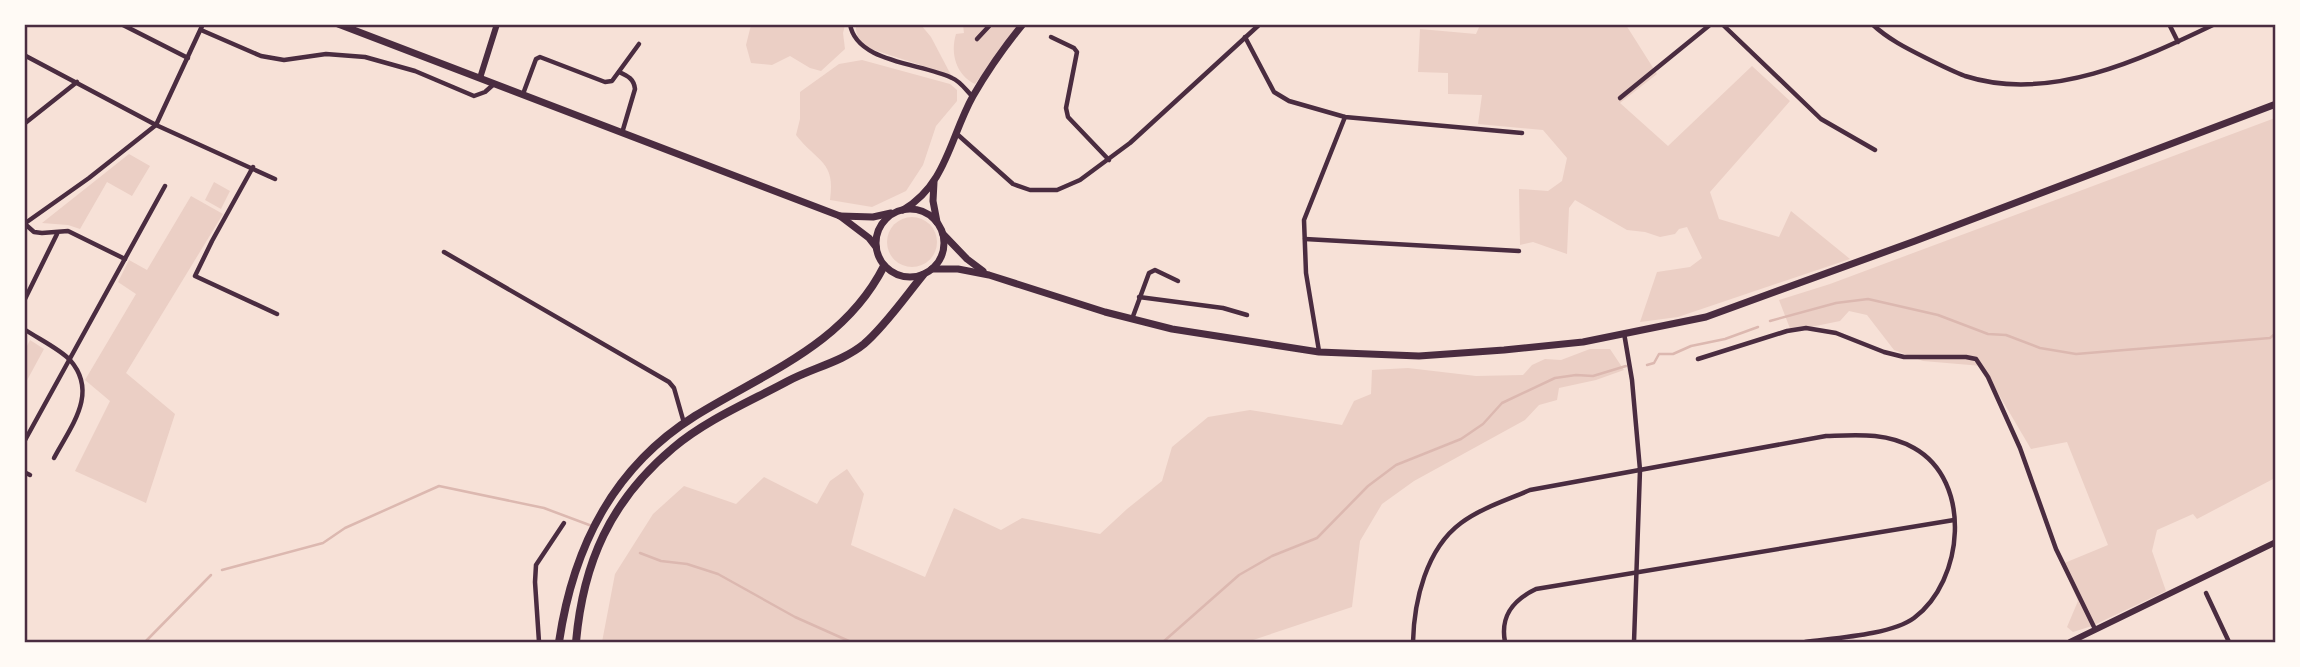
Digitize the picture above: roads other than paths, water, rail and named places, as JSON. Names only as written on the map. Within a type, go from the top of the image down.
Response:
[{"type":"main road","points":[[338,24],[840,216],[869,238],[884,266],[899,276],[923,275]]},
{"type":"main road","points":[[903,210],[922,197],[934,181],[972,97],[1023,24]]},
{"type":"main road","points":[[932,269],[958,269],[989,275],[1132,320],[1172,329],[1320,352],[1371,356],[1431,355],[1558,344],[1706,317],[2276,104]]},
{"type":"main road","points":[[576,642],[580,601],[592,559],[613,515],[639,483],[672,449],[692,434],[786,382],[844,356],[864,343],[923,275],[932,269],[942,255],[944,244],[933,201],[934,181]]},
{"type":"main road","points":[[840,216],[873,217],[903,210],[919,210],[938,223]]},
{"type":"main road","points":[[876,247],[876,236],[881,225],[893,213]]},
{"type":"main road","points":[[942,232],[967,259],[989,275]]},
{"type":"main road","points":[[559,642],[576,569],[589,533],[607,501],[638,464],[660,442],[684,424],[823,341],[866,297],[884,266]]},
{"type":"street","points":[[121,24],[188,58]]},
{"type":"street","points":[[850,24],[855,40],[867,51],[954,78],[972,97]]},
{"type":"street","points":[[977,39],[991,24]]},
{"type":"street","points":[[957,134],[1013,184],[1030,190],[1057,190],[1080,180],[1109,160],[1260,24]]},
{"type":"street","points":[[1620,98],[1711,24]]},
{"type":"street","points":[[1723,24],[1821,119],[1875,150]]},
{"type":"street","points":[[1872,24],[1888,39],[1964,75],[2000,83],[2041,83],[2107,70],[2215,24]]},
{"type":"street","points":[[2169,24],[2178,42]]},
{"type":"street","points":[[480,78],[497,25]]},
{"type":"street","points":[[125,258],[68,231],[34,232],[25,224],[156,125],[202,27],[261,56],[284,60],[326,54],[365,57],[415,71],[474,96],[495,84]]},
{"type":"street","points":[[1051,37],[1077,52],[1066,108],[1068,117],[1109,160]]},
{"type":"street","points":[[1245,37],[1274,92],[1289,101],[1345,117],[1522,133]]},
{"type":"street","points":[[523,94],[536,59],[540,57],[605,82],[612,81],[639,44]]},
{"type":"street","points":[[24,55],[156,125],[275,179]]},
{"type":"street","points":[[619,72],[634,82],[635,89],[622,133]]},
{"type":"street","points":[[24,124],[76,82]]},
{"type":"street","points":[[1320,352],[1306,274],[1304,220],[1345,117]]},
{"type":"street","points":[[253,167],[195,276],[277,314]]},
{"type":"street","points":[[24,442],[165,186]]},
{"type":"street","points":[[24,301],[57,233]]},
{"type":"street","points":[[1305,239],[1519,251]]},
{"type":"street","points":[[444,252],[669,382],[674,388],[684,424]]},
{"type":"street","points":[[1132,320],[1149,273],[1155,270],[1178,281]]},
{"type":"street","points":[[1139,297],[1223,308],[1247,315]]},
{"type":"street","points":[[1698,359],[1787,331],[1806,328],[1836,333],[1904,357],[1976,359],[1988,377],[2020,448],[2056,549],[2096,630]]},
{"type":"street","points":[[24,329],[69,359],[82,384],[84,397],[54,458]]},
{"type":"street","points":[[1624,333],[1632,380],[1640,470],[1634,642]]},
{"type":"street","points":[[1413,642],[1419,595],[1435,552],[1459,524],[1487,508],[1530,490],[1826,436],[1866,435],[1891,438],[1916,449],[1937,467],[1951,497],[1954,520],[1951,557],[1944,582],[1931,602],[1913,619],[1896,628],[1805,642]]},
{"type":"street","points":[[1505,642],[1505,621],[1510,607],[1536,589],[1954,520]]},
{"type":"street","points":[[539,642],[536,565],[564,523]]},
{"type":"street","points":[[2070,642],[2276,542]]},
{"type":"street","points":[[2206,593],[2229,642]]},
{"type":"waterway","points":[[1770,321],[1836,303],[1868,299],[1938,315],[1988,334],[2006,335],[2040,348],[2076,354],[2270,338],[2276,333]]},
{"type":"waterway","points":[[1647,365],[1654,363],[1659,354],[1673,354],[1691,346],[1725,339],[1758,327]]},
{"type":"waterway","points":[[1163,642],[1239,575],[1272,556],[1317,538],[1368,486],[1396,465],[1461,439],[1483,424],[1502,403],[1555,378],[1593,376],[1626,366]]},
{"type":"waterway","points":[[222,570],[323,543],[345,528],[439,486],[544,508],[592,526]]},
{"type":"waterway","points":[[640,553],[661,561],[687,564],[718,574],[795,617],[851,642]]},
{"type":"waterway","points":[[145,642],[211,575]]}]
